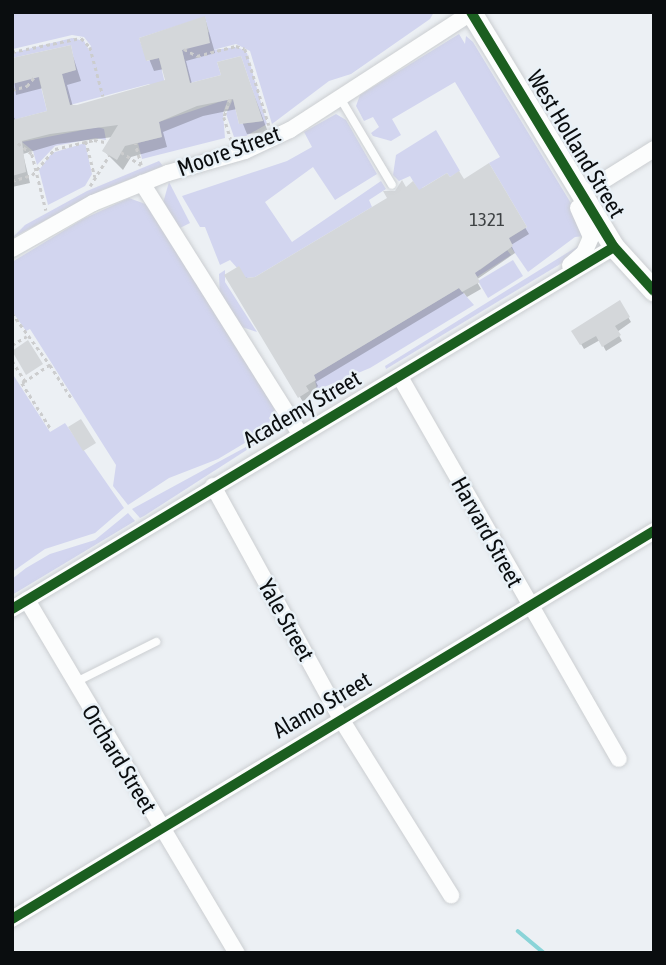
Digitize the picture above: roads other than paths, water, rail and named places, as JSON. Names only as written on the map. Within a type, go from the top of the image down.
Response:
[{"type":"street","name":"Moore Street","points":[[12,249],[93,203],[142,183],[245,151],[290,130],[471,12]]},
{"type":"street","name":"West Holland Street","points":[[471,12],[614,247],[654,291]]},
{"type":"street","points":[[564,277],[569,265],[584,253],[591,237],[577,206],[579,190],[654,149]]},
{"type":"street","points":[[142,183],[300,434]]},
{"type":"street","name":"Academy Street","points":[[12,609],[614,247]]},
{"type":"street","name":"Harvard Street","points":[[400,377],[529,607],[620,759]]},
{"type":"street","name":"Yale Street","points":[[213,486],[341,719],[451,895]]},
{"type":"street","name":"Alamo Street","points":[[12,919],[654,531]]},
{"type":"street","name":"Orchard Street","points":[[27,600],[160,828],[237,953]]},
{"type":"lane","points":[[340,98],[393,185]]},
{"type":"lane","points":[[74,683],[156,642]]},
{"type":"waterway","points":[[518,931],[544,953]]}]
